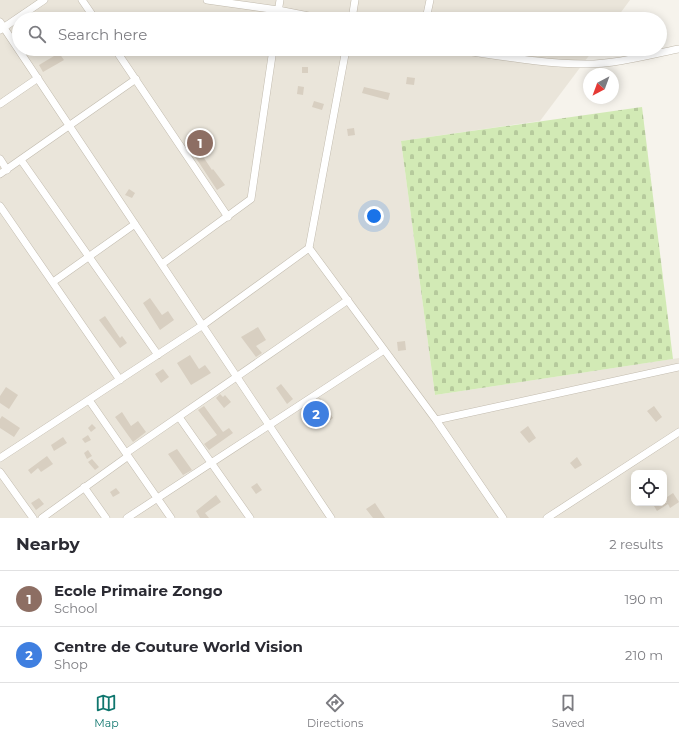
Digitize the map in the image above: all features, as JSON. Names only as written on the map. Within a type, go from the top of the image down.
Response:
[{"type":"street","points":[[24,12],[44,0]]},
{"type":"street","points":[[82,0],[90,12]]},
{"type":"street","points":[[207,0],[288,12]]},
{"type":"street","points":[[278,10],[280,0]]},
{"type":"street","points":[[353,12],[355,0]]},
{"type":"street","points":[[427,12],[430,0]]},
{"type":"street","points":[[12,19],[1,26],[12,41]]},
{"type":"street","points":[[667,51],[679,49]]},
{"type":"street","points":[[22,56],[331,518]]},
{"type":"street","points":[[120,56],[228,217]]},
{"type":"street","points":[[162,264],[251,199],[272,56]]},
{"type":"street","points":[[0,458],[203,326],[309,248],[345,56]]},
{"type":"street","points":[[507,56],[586,64],[614,62],[644,56]]},
{"type":"street","points":[[0,104],[38,78]]},
{"type":"street","points":[[0,174],[136,79]]},
{"type":"street","points":[[0,159],[7,170]]},
{"type":"street","points":[[21,160],[158,355]]},
{"type":"street","points":[[0,206],[120,380]]},
{"type":"street","points":[[53,282],[135,224]]},
{"type":"street","points":[[309,248],[436,420],[503,518]]},
{"type":"street","points":[[42,518],[179,417],[348,300]]},
{"type":"street","points":[[127,518],[384,350]]},
{"type":"street","points":[[436,420],[679,367]]},
{"type":"street","points":[[88,400],[171,518]]},
{"type":"street","points":[[179,417],[250,518]]},
{"type":"street","points":[[547,518],[679,432]]},
{"type":"street","points":[[0,472],[33,518]]},
{"type":"street","points":[[84,488],[106,518]]},
{"type":"shaded area","points":[[0,0],[630,0],[621,12],[12,12],[12,56],[589,56],[540,121],[401,141],[435,395],[679,358],[679,518],[0,518]]},
{"type":"green space","points":[[642,107],[673,359],[435,395],[401,141]]},
{"type":"building","points":[[54,56],[61,56],[64,60],[43,72],[39,65]]},
{"type":"building","points":[[302,67],[308,67],[308,73],[302,73]]},
{"type":"building","points":[[407,77],[415,78],[414,85],[406,84]]},
{"type":"building","points":[[298,86],[304,87],[303,95],[297,94]]},
{"type":"building","points":[[364,87],[390,93],[388,100],[362,93]]},
{"type":"building","points":[[314,101],[324,104],[322,110],[312,107]]},
{"type":"building","points":[[354,128],[355,135],[348,136],[347,129]]},
{"type":"building","points":[[196,146],[212,170],[213,169],[225,185],[217,190],[190,149]]},
{"type":"building","points":[[129,189],[135,193],[132,198],[125,195]]},
{"type":"building","points":[[150,298],[162,315],[168,311],[174,320],[160,330],[143,303]]},
{"type":"building","points":[[105,316],[120,338],[122,336],[127,343],[120,348],[99,320]]},
{"type":"building","points":[[258,327],[266,340],[256,346],[262,353],[256,357],[241,337]]},
{"type":"building","points":[[405,341],[406,350],[398,351],[397,342]]},
{"type":"building","points":[[190,355],[199,369],[205,365],[211,373],[191,385],[177,363]]},
{"type":"building","points":[[163,369],[169,377],[161,383],[155,374]]},
{"type":"building","points":[[281,384],[293,399],[287,404],[276,388]]},
{"type":"building","points":[[6,387],[18,395],[9,409],[0,403],[0,396]]},
{"type":"building","points":[[220,394],[223,397],[225,395],[231,402],[224,408],[216,398]]},
{"type":"building","points":[[320,398],[333,418],[323,425],[319,419],[321,417],[310,404]]},
{"type":"building","points":[[204,406],[223,432],[229,428],[233,433],[209,450],[204,444],[217,435],[198,410]]},
{"type":"building","points":[[654,406],[662,417],[656,422],[647,411]]},
{"type":"building","points":[[122,412],[131,426],[138,421],[146,432],[133,442],[115,417]]},
{"type":"building","points":[[2,416],[20,428],[14,437],[0,428],[0,419]]},
{"type":"building","points":[[92,424],[96,428],[91,432],[88,428]]},
{"type":"building","points":[[528,426],[536,438],[529,443],[520,432]]},
{"type":"building","points":[[88,435],[91,440],[85,443],[82,439]]},
{"type":"building","points":[[63,437],[67,443],[54,451],[51,445]]},
{"type":"building","points":[[177,449],[192,470],[183,475],[168,454]]},
{"type":"building","points":[[88,450],[92,456],[87,459],[84,453]]},
{"type":"building","points":[[47,456],[53,464],[41,472],[38,468],[31,474],[28,470]]},
{"type":"building","points":[[577,457],[582,465],[575,469],[570,463]]},
{"type":"building","points":[[92,459],[99,467],[95,470],[88,462]]},
{"type":"building","points":[[257,483],[262,490],[256,494],[251,487]]},
{"type":"building","points":[[116,488],[120,493],[113,497],[110,492]]},
{"type":"building","points":[[673,493],[679,502],[670,508],[667,505],[667,497]]},
{"type":"building","points":[[216,495],[221,502],[205,513],[209,518],[200,518],[196,511]]},
{"type":"building","points":[[39,498],[44,504],[36,510],[31,503]]},
{"type":"building","points":[[375,503],[385,518],[373,518],[366,509]]},
{"type":"building","points":[[654,506],[665,506],[657,511]]},
{"type":"place","name":"Ecole Primaire Zongo","points":[[200,143]]},
{"type":"place","name":"Centre de Couture World Vision","points":[[316,414]]}]
